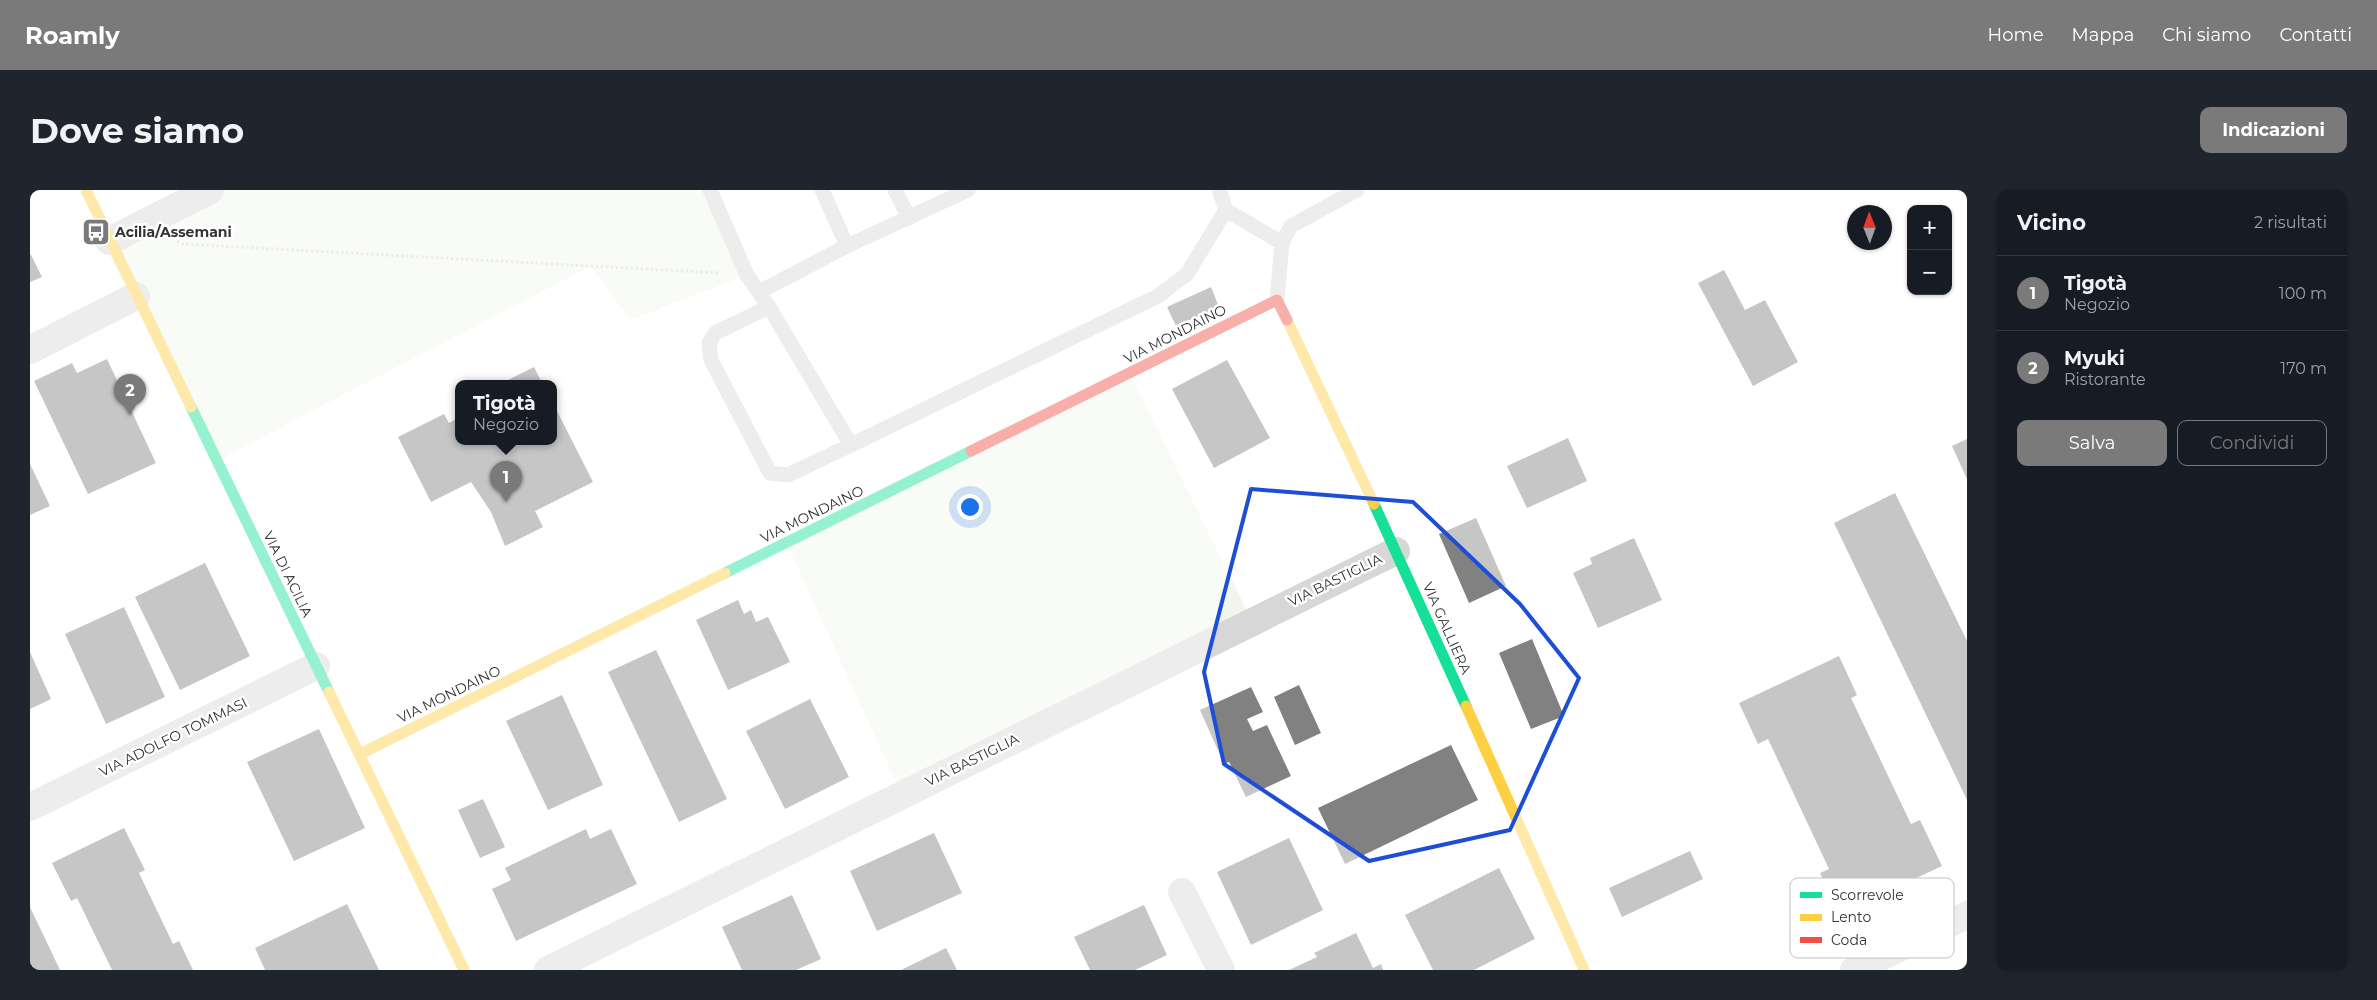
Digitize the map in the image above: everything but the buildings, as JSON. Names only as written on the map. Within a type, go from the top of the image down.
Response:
[{"type":"street","name":"VIA DI ACILIA","points":[[86,190],[109,241],[464,970]]},
{"type":"street","points":[[109,241],[210,190]]},
{"type":"street","points":[[30,350],[136,296]]},
{"type":"street","name":"VIA GALLIERA","points":[[1277,300],[1396,551],[1584,970]]},
{"type":"street","name":"VIA MONDAINO","points":[[360,754],[1277,300]]},
{"type":"street","name":"VIA BASTIGLIA","points":[[548,970],[1396,551]]},
{"type":"street","name":"VIA ADOLFO TOMMASI","points":[[30,807],[316,666]]},
{"type":"street","points":[[1182,892],[1221,970]]},
{"type":"street","points":[[1954,921],[1967,915]]},
{"type":"street","points":[[1854,970],[1879,958]]},
{"type":"lane","points":[[710,190],[747,275],[769,307],[851,445]]},
{"type":"lane","points":[[822,190],[847,246]]},
{"type":"lane","points":[[895,190],[909,218]]},
{"type":"lane","points":[[759,292],[847,246],[968,190]]},
{"type":"lane","points":[[1219,190],[1226,210],[1282,243]]},
{"type":"lane","points":[[1277,300],[1282,243],[1291,226],[1357,190]]},
{"type":"lane","points":[[769,307],[714,333],[710,342],[711,360],[770,473],[788,475],[1158,296],[1187,274],[1226,210]]},
{"type":"path","points":[[142,225],[183,244],[747,275]]},
{"type":"highlighted area","points":[[1251,489],[1413,502],[1520,604],[1579,678],[1510,830],[1369,861],[1224,764],[1204,672]]},
{"type":"shaded area","points":[[210,190],[710,190],[747,275],[630,320],[591,266],[216,461],[104,246]]},
{"type":"shaded area","points":[[1130,374],[1252,621],[902,795],[787,544]]},
{"type":"traffic: fast","points":[[191,407],[329,692]]},
{"type":"traffic: fast","points":[[725,573],[971,451]]},
{"type":"traffic: fast","points":[[1374,504],[1466,706]]},
{"type":"traffic: slow","points":[[86,190],[191,407]]},
{"type":"traffic: slow","points":[[1287,320],[1374,504]]},
{"type":"traffic: slow","points":[[360,754],[725,573]]},
{"type":"traffic: slow","points":[[329,692],[464,970]]},
{"type":"traffic: slow","points":[[1466,706],[1584,970]]},
{"type":"traffic: jam","points":[[971,451],[1277,300],[1287,320]]},
{"type":"place","name":"Acilia/Assemani","points":[[96,232]]},
{"type":"place","name":"Myuki","points":[[130,415]]},
{"type":"place","name":"Tigotà","points":[[506,502]]}]
